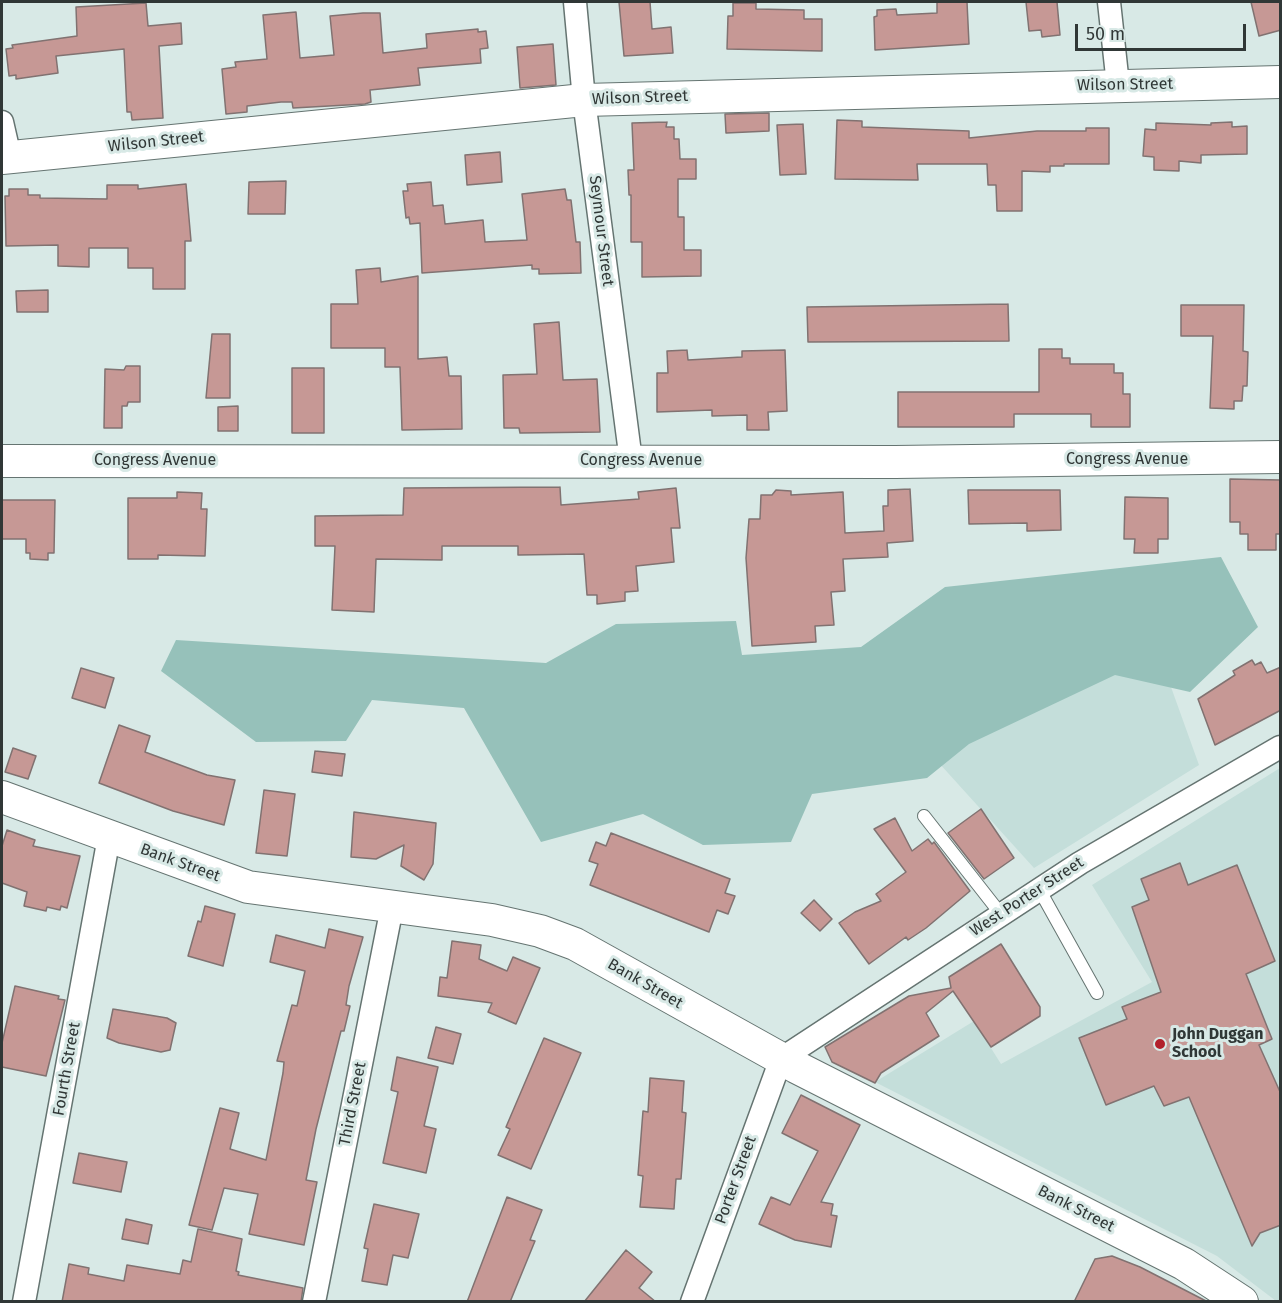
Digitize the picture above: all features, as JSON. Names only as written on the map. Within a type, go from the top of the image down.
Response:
[{"type":"street","name":"Seymour Street","points":[[575,2],[584,100],[631,461]]},
{"type":"street","points":[[1108,2],[1118,85]]},
{"type":"street","name":"Wilson Street","points":[[6,157],[584,100],[1281,82]]},
{"type":"street","points":[[2,122],[6,157]]},
{"type":"street","name":"Congress Avenue","points":[[2,461],[895,462],[1281,457]]},
{"type":"street","name":"West Porter Street","points":[[781,1059],[1039,889],[1281,747]]},
{"type":"street","name":"Bank Street","points":[[2,797],[248,887],[492,920],[575,944],[781,1059],[1184,1264],[1242,1302]]},
{"type":"street","name":"Fourth Street","points":[[24,1302],[109,837]]},
{"type":"street","name":"Third Street","points":[[314,1302],[392,907]]},
{"type":"street","name":"Porter Street","points":[[692,1302],[781,1059]]},
{"type":"lane","points":[[924,816],[1000,914]]},
{"type":"lane","points":[[1039,889],[1097,993]]},
{"type":"shaded area","points":[[1148,623],[1199,765],[1034,868],[910,731]]},
{"type":"shaded area","name":"John Duggan School","points":[[1280,768],[1280,1301],[1276,1301],[1217,1256],[875,1082],[974,1021],[1001,1064],[1152,982],[1092,885]]},
{"type":"green space","points":[[1221,557],[1258,627],[1190,692],[1115,675],[969,744],[927,778],[812,794],[791,842],[703,845],[643,814],[541,842],[464,708],[372,700],[346,741],[256,742],[161,671],[176,640],[546,663],[616,624],[736,621],[742,655],[861,647],[945,587]]},
{"type":"building","points":[[619,2],[650,2],[652,29],[671,27],[673,53],[624,56]]},
{"type":"building","points":[[937,2],[967,2],[969,44],[875,50],[874,17],[877,16],[877,10],[896,9],[897,15],[937,13]]},
{"type":"building","points":[[1026,2],[1057,2],[1060,35],[1042,37],[1041,30],[1029,31]]},
{"type":"building","points":[[1251,2],[1281,2],[1281,30],[1259,36]]},
{"type":"building","points":[[146,3],[148,26],[181,23],[182,44],[159,46],[163,118],[132,120],[131,112],[127,112],[124,49],[56,56],[58,73],[16,79],[16,75],[9,76],[6,49],[13,48],[12,45],[77,36],[76,7]]},
{"type":"building","points":[[733,3],[756,3],[756,9],[804,10],[804,19],[822,19],[822,51],[727,49],[728,16],[733,16]]},
{"type":"building","points":[[296,12],[300,58],[334,55],[330,16],[363,13],[380,13],[383,53],[427,48],[426,34],[478,29],[478,32],[486,31],[488,48],[480,49],[481,63],[418,68],[420,85],[370,90],[371,102],[365,104],[293,108],[292,102],[281,102],[247,106],[247,112],[226,114],[222,69],[236,67],[235,62],[267,59],[263,15]]},
{"type":"building","points":[[553,44],[556,85],[520,88],[517,47]]},
{"type":"building","points":[[769,113],[769,131],[726,133],[725,114]]},
{"type":"building","points":[[837,120],[862,121],[862,127],[969,131],[969,138],[1037,131],[1086,131],[1086,128],[1109,128],[1109,164],[1064,164],[1064,166],[1050,166],[1050,172],[1022,171],[1022,211],[997,211],[996,185],[988,185],[987,164],[917,164],[918,180],[835,179]]},
{"type":"building","points":[[667,122],[666,127],[674,127],[674,139],[679,139],[680,159],[696,159],[696,179],[678,179],[678,217],[684,217],[684,250],[701,250],[701,276],[642,277],[642,242],[631,242],[631,195],[629,195],[628,170],[634,170],[632,123]]},
{"type":"building","points":[[1232,122],[1232,127],[1247,126],[1247,154],[1201,155],[1201,163],[1179,161],[1179,171],[1154,170],[1154,157],[1143,156],[1145,129],[1156,130],[1156,123],[1211,125],[1211,123]]},
{"type":"building","points":[[803,124],[806,174],[780,175],[777,125]]},
{"type":"building","points":[[500,152],[502,182],[467,185],[465,155]]},
{"type":"building","points":[[286,181],[285,214],[248,214],[249,182]]},
{"type":"building","points":[[431,182],[433,206],[443,205],[445,224],[483,220],[485,242],[527,240],[522,194],[565,189],[567,200],[571,200],[576,242],[580,242],[581,273],[539,274],[539,269],[532,269],[532,265],[422,273],[420,223],[410,224],[409,217],[406,218],[403,191],[408,191],[407,184]]},
{"type":"building","points":[[186,184],[191,241],[185,241],[185,289],[153,289],[153,268],[128,268],[128,248],[89,248],[89,267],[58,266],[58,245],[6,246],[5,196],[9,196],[9,189],[28,189],[28,195],[40,195],[40,198],[107,199],[107,185],[138,185],[138,189]]},
{"type":"building","points":[[380,268],[381,282],[418,276],[418,359],[447,357],[449,376],[461,376],[462,429],[402,430],[400,367],[385,367],[385,348],[331,348],[331,304],[358,304],[356,270]]},
{"type":"building","points":[[48,290],[48,312],[17,312],[16,291]]},
{"type":"building","points":[[1008,304],[1009,341],[808,342],[807,307]]},
{"type":"building","points":[[1181,305],[1244,305],[1243,351],[1248,352],[1247,386],[1243,386],[1242,401],[1234,401],[1234,409],[1210,408],[1213,336],[1181,336]]},
{"type":"building","points":[[559,322],[563,380],[597,379],[600,432],[520,433],[519,428],[504,428],[503,375],[537,374],[534,324]]},
{"type":"building","points":[[212,334],[230,334],[230,398],[206,398]]},
{"type":"building","points":[[1039,349],[1062,349],[1062,358],[1070,358],[1070,364],[1114,364],[1114,373],[1123,373],[1123,394],[1130,394],[1130,427],[1091,427],[1091,414],[1014,414],[1014,427],[898,427],[898,392],[1039,392]]},
{"type":"building","points":[[687,350],[688,360],[742,357],[742,351],[785,350],[787,411],[768,412],[769,430],[747,430],[747,415],[712,416],[712,410],[657,412],[657,373],[668,373],[667,351]]},
{"type":"building","points":[[126,366],[140,366],[140,402],[128,402],[127,406],[122,406],[122,428],[104,428],[105,369],[124,370]]},
{"type":"building","points":[[292,368],[324,368],[324,433],[292,433]]},
{"type":"building","points":[[238,406],[238,431],[218,431],[218,407]]},
{"type":"building","points":[[1230,479],[1281,480],[1281,534],[1276,534],[1276,550],[1248,550],[1248,534],[1240,534],[1240,522],[1230,522]]},
{"type":"building","points":[[560,487],[561,505],[639,499],[638,492],[676,488],[680,528],[671,528],[674,562],[636,566],[638,591],[625,592],[625,601],[597,604],[597,595],[587,595],[584,554],[518,555],[518,546],[442,546],[442,560],[376,559],[374,612],[332,610],[335,546],[315,546],[315,516],[403,515],[404,488]]},
{"type":"building","points":[[910,489],[913,541],[887,543],[888,557],[843,559],[845,591],[831,592],[834,625],[815,626],[816,642],[752,646],[746,558],[749,519],[760,519],[761,495],[772,495],[776,490],[791,491],[791,495],[843,492],[845,533],[884,531],[883,506],[888,506],[888,490]]},
{"type":"building","points":[[968,490],[1060,490],[1061,530],[1027,531],[1027,523],[969,524]]},
{"type":"building","points":[[177,492],[202,493],[201,509],[207,509],[205,556],[158,555],[158,559],[128,559],[128,498],[177,498]]},
{"type":"building","points":[[1125,497],[1168,498],[1168,539],[1158,539],[1158,553],[1134,553],[1135,539],[1124,539]]},
{"type":"building","points":[[2,500],[55,500],[54,553],[48,553],[48,560],[30,559],[30,553],[26,553],[26,539],[2,539]]},
{"type":"building","points":[[1252,660],[1255,665],[1261,662],[1267,673],[1281,667],[1281,710],[1215,745],[1198,699],[1235,675],[1233,671]]},
{"type":"building","points":[[81,668],[114,678],[105,708],[72,698]]},
{"type":"building","points":[[119,725],[150,736],[145,752],[207,775],[235,780],[224,825],[173,811],[99,783]]},
{"type":"building","points":[[13,748],[36,756],[28,779],[5,772]]},
{"type":"building","points":[[315,751],[345,754],[342,776],[312,772]]},
{"type":"building","points":[[264,790],[295,794],[287,856],[256,853]]},
{"type":"building","points":[[981,809],[1014,858],[984,879],[948,833]]},
{"type":"building","points":[[354,812],[436,823],[433,864],[424,880],[401,866],[404,845],[376,859],[351,857]]},
{"type":"building","points":[[895,818],[912,851],[928,839],[932,844],[934,842],[970,891],[926,928],[908,940],[906,937],[869,964],[839,923],[855,912],[881,901],[876,894],[906,872],[874,829]]},
{"type":"building","points":[[7,830],[35,840],[33,846],[80,856],[67,908],[61,906],[60,910],[47,907],[46,911],[24,906],[27,892],[2,883],[2,846]]},
{"type":"building","points":[[611,833],[730,879],[725,893],[735,896],[728,914],[717,910],[709,932],[590,885],[598,864],[589,861],[596,842],[606,846]]},
{"type":"building","points":[[1180,863],[1188,885],[1237,865],[1275,961],[1246,974],[1272,1039],[1259,1045],[1281,1094],[1281,1225],[1260,1233],[1252,1246],[1189,1097],[1164,1106],[1154,1086],[1106,1105],[1079,1038],[1127,1019],[1122,1007],[1161,992],[1132,907],[1149,900],[1141,879]]},
{"type":"building","points":[[814,900],[832,919],[820,931],[801,913]]},
{"type":"building","points":[[205,906],[235,914],[223,966],[188,956]]},
{"type":"building","points":[[329,929],[363,937],[349,986],[346,1005],[350,1006],[344,1031],[341,1031],[316,1129],[306,1180],[317,1182],[304,1245],[249,1234],[258,1194],[224,1188],[212,1230],[189,1225],[220,1108],[239,1113],[230,1149],[266,1160],[283,1073],[284,1062],[277,1061],[292,1005],[297,1006],[305,971],[270,962],[276,935],[325,948]]},
{"type":"building","points":[[452,941],[481,945],[479,959],[507,971],[513,957],[540,968],[516,1024],[488,1012],[492,1003],[438,996],[440,977],[447,978]]},
{"type":"building","points":[[1001,944],[1040,1007],[1040,1016],[991,1047],[953,991],[926,1013],[939,1036],[881,1073],[875,1083],[832,1062],[825,1047],[909,996],[951,988],[949,977]]},
{"type":"building","points":[[15,986],[59,996],[58,999],[65,1000],[46,1076],[2,1067],[2,1043]]},
{"type":"building","points":[[113,1009],[167,1018],[176,1023],[170,1050],[161,1052],[119,1043],[107,1038]]},
{"type":"building","points":[[436,1027],[461,1034],[453,1064],[428,1058]]},
{"type":"building","points":[[544,1038],[581,1053],[531,1169],[498,1155],[510,1129],[506,1127]]},
{"type":"building","points":[[397,1057],[438,1067],[424,1126],[436,1129],[426,1173],[383,1163],[398,1092],[391,1090]]},
{"type":"building","points":[[650,1078],[684,1081],[682,1112],[686,1113],[681,1179],[676,1179],[674,1209],[640,1207],[643,1176],[638,1175],[643,1111],[648,1112]]},
{"type":"building","points":[[801,1095],[860,1125],[821,1202],[833,1204],[831,1215],[837,1216],[831,1247],[795,1240],[759,1224],[771,1197],[790,1205],[818,1151],[782,1133]]},
{"type":"building","points":[[79,1153],[127,1162],[121,1192],[73,1183]]},
{"type":"building","points":[[507,1197],[542,1210],[530,1240],[535,1241],[510,1302],[467,1302]]},
{"type":"building","points":[[374,1204],[419,1214],[408,1258],[393,1255],[387,1285],[362,1281],[368,1249],[364,1248]]},
{"type":"building","points":[[126,1219],[152,1225],[148,1244],[122,1239]]},
{"type":"building","points":[[198,1229],[242,1239],[236,1271],[239,1272],[238,1275],[303,1288],[301,1302],[62,1302],[69,1264],[89,1268],[88,1274],[124,1281],[127,1265],[180,1274],[183,1260],[191,1262]]},
{"type":"building","points":[[626,1250],[652,1272],[639,1288],[656,1302],[584,1302]]},
{"type":"building","points":[[1112,1256],[1140,1267],[1208,1302],[1074,1302],[1095,1259]]},
{"type":"place","name":"John Duggan School","points":[[1160,1044]]}]
